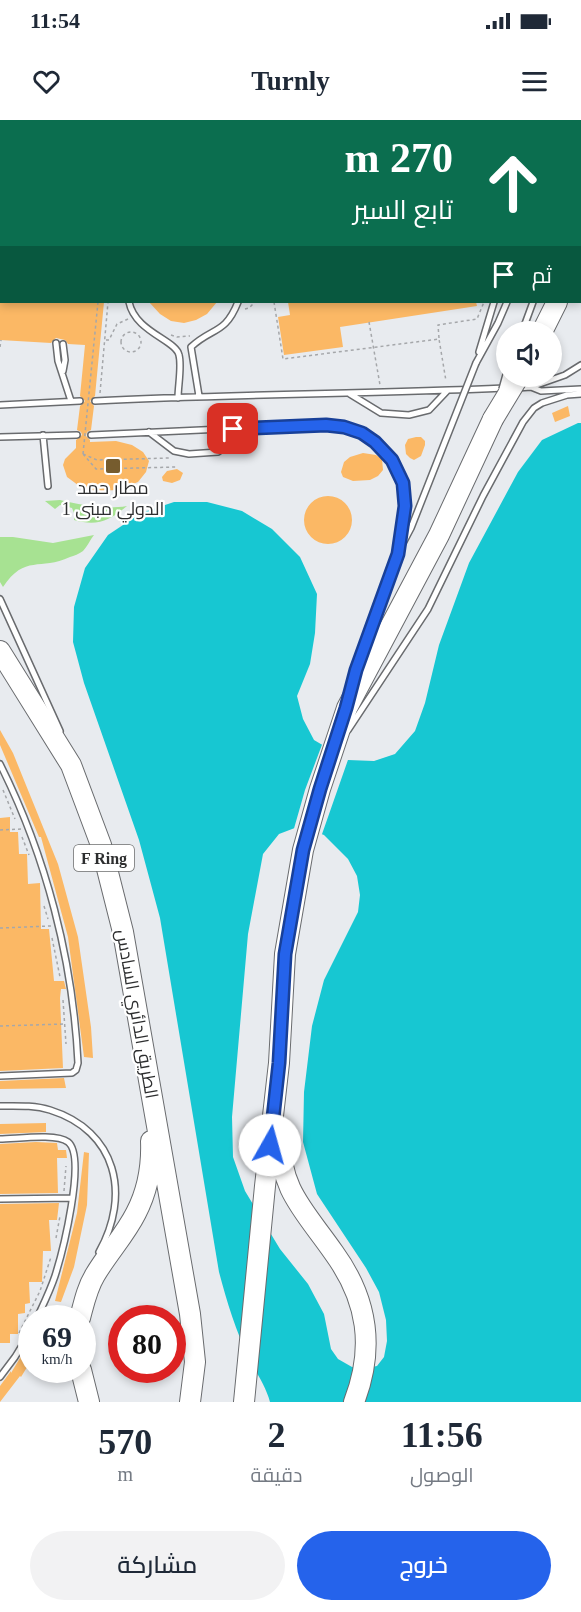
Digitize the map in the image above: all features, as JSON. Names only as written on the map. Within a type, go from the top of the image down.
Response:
[{"type":"highway","points":[[548,321],[556,303]]},
{"type":"highway","points":[[244,1402],[279,1063],[285,954],[303,850],[346,708],[439,535],[493,419],[521,387]]},
{"type":"highway","name":"الطريق الدائري السادس","points":[[0,651],[71,765],[101,845],[114,892],[123,932],[191,1322],[195,1362],[190,1402]]},
{"type":"highway","points":[[279,1063],[280,1156],[284,1175],[291,1193],[336,1255],[356,1292],[365,1322],[366,1356],[362,1379],[354,1402]]},
{"type":"highway","points":[[84,1305],[95,1275],[128,1227],[143,1196],[152,1158],[150,1087]]},
{"type":"highway","points":[[84,1383],[89,1402]]},
{"type":"lane","points":[[129,303],[133,315],[152,333],[176,348],[179,354],[178,398]]},
{"type":"lane","points":[[199,396],[191,347],[220,329],[233,313],[238,303]]},
{"type":"lane","points":[[346,708],[356,670],[398,554],[411,528],[476,363],[494,303]]},
{"type":"lane","points":[[476,363],[507,303]]},
{"type":"lane","points":[[526,321],[532,303]]},
{"type":"lane","points":[[56,343],[58,361],[71,401]]},
{"type":"lane","points":[[63,344],[65,364],[63,371]]},
{"type":"lane","points":[[562,376],[581,365]]},
{"type":"lane","points":[[97,401],[199,396],[447,391],[496,385]]},
{"type":"lane","points":[[493,419],[502,387]]},
{"type":"lane","points":[[534,387],[541,391],[581,389]]},
{"type":"lane","points":[[349,393],[381,413],[409,415],[429,410],[447,391]]},
{"type":"lane","points":[[335,747],[350,728],[428,609],[522,422],[534,408],[542,403],[567,395],[581,394]]},
{"type":"lane","points":[[0,405],[80,401]]},
{"type":"lane","points":[[91,435],[265,427],[344,427],[362,433],[375,442],[392,460],[403,483],[405,506],[398,554]]},
{"type":"lane","points":[[149,432],[174,451],[189,454],[218,452],[251,428]]},
{"type":"lane","points":[[43,435],[48,486]]},
{"type":"lane","points":[[0,437],[77,435]]},
{"type":"lane","points":[[0,599],[63,738],[71,765]]},
{"type":"lane","points":[[0,764],[27,827],[45,877],[58,925],[72,1005],[77,1066],[72,1073],[0,1076]]},
{"type":"lane","points":[[0,1106],[34,1107],[65,1116],[88,1131],[104,1151],[114,1177],[117,1206],[109,1234],[96,1257]]},
{"type":"lane","points":[[0,1139],[56,1138],[67,1141],[76,1158],[72,1198],[59,1262],[42,1305]]},
{"type":"lane","points":[[0,1199],[72,1198]]},
{"type":"lane","points":[[83,1305],[93,1265]]},
{"type":"lane","points":[[0,1377],[18,1352]]},
{"type":"path","points":[[98,303],[83,454],[96,468],[176,467]]},
{"type":"path","points":[[97,401],[108,303]]},
{"type":"path","points":[[274,303],[282,359],[440,339]]},
{"type":"path","points":[[447,391],[438,325],[477,319],[484,303]]},
{"type":"path","points":[[105,340],[109,340],[117,324],[131,318]]},
{"type":"path","points":[[369,322],[381,392]]},
{"type":"path","points":[[133,332],[139,336],[141,344],[136,351],[129,352],[122,348],[120,340],[125,334],[133,332]]},
{"type":"path","points":[[170,334],[186,337],[195,335]]},
{"type":"path","points":[[0,346],[1,340]]},
{"type":"path","points":[[83,454],[97,460],[178,458]]},
{"type":"path","points":[[0,784],[15,820]]},
{"type":"path","points":[[0,830],[20,830],[27,827]]},
{"type":"path","points":[[20,830],[30,858]]},
{"type":"path","points":[[43,899],[50,927]]},
{"type":"path","points":[[0,928],[58,925]]},
{"type":"path","points":[[52,937],[58,974],[62,981]]},
{"type":"path","points":[[63,997],[66,1044]]},
{"type":"path","points":[[0,1026],[65,1024]]},
{"type":"path","points":[[55,1244],[66,1166]]},
{"type":"path","points":[[17,1337],[40,1291],[53,1251]]},
{"type":"green space","points":[[60,500],[101,507],[127,506],[103,521],[90,523],[74,520],[72,508],[60,505],[55,509],[45,501]]},
{"type":"green space","points":[[94,535],[83,551],[78,554],[19,570],[3,587],[0,582],[0,537],[53,543]]},
{"type":"water","points":[[581,423],[581,1402],[270,1402],[240,1339],[219,1272],[160,918],[139,840],[84,683],[73,642],[74,607],[85,568],[108,535],[141,513],[174,502],[207,502],[242,511],[272,529],[300,557],[317,594],[315,633],[310,664],[297,696],[303,719],[314,740],[348,760],[374,761],[395,754],[415,731],[425,703],[439,645],[469,563],[518,472],[542,440]],"holes":[[[300,826],[324,835],[348,859],[357,876],[360,895],[358,912],[324,980],[312,1026],[304,1092],[303,1142],[317,1194],[366,1268],[379,1292],[386,1320],[387,1341],[384,1357],[377,1366],[367,1368],[352,1367],[338,1359],[331,1349],[324,1314],[308,1284],[280,1249],[245,1191],[233,1157],[232,1117],[248,934],[263,854],[279,834]]]},
{"type":"pier","points":[[323,742],[349,757],[321,837],[300,829],[293,832],[305,790]]},
{"type":"building","points":[[0,303],[104,303],[95,396],[90,401],[94,406],[91,430],[86,436],[90,442],[116,441],[132,445],[143,452],[149,461],[146,472],[138,482],[118,490],[95,491],[82,488],[67,477],[63,465],[65,459],[76,448],[76,440],[82,435],[77,430],[80,406],[85,401],[80,396],[85,345],[68,344],[65,340],[56,338],[51,343],[0,340]]},
{"type":"building","points":[[150,303],[216,303],[207,314],[184,323],[171,321],[160,314]]},
{"type":"building","points":[[288,303],[476,303],[477,306],[340,327],[343,347],[284,355],[278,317],[290,315]]},
{"type":"building","points":[[568,406],[570,416],[555,422],[552,413]]},
{"type":"building","points":[[421,437],[425,445],[421,456],[414,460],[406,454],[405,445],[408,439]]},
{"type":"building","points":[[363,453],[376,455],[382,459],[383,470],[378,476],[370,480],[353,481],[343,477],[341,472],[344,462],[350,457]]},
{"type":"building","points":[[177,469],[183,473],[180,480],[172,483],[163,481],[162,477],[167,471]]},
{"type":"building","points":[[328,496],[345,503],[352,520],[345,537],[328,544],[311,537],[304,520],[311,503]]},
{"type":"building","points":[[0,730],[13,753],[58,864],[78,937],[91,1027],[93,1058],[84,1057],[68,937],[41,837],[39,837],[0,745]]},
{"type":"building","points":[[10,817],[10,832],[18,832],[19,854],[27,854],[28,884],[40,883],[41,929],[49,929],[54,981],[64,981],[66,989],[61,989],[60,998],[63,1068],[0,1071],[0,818]]},
{"type":"building","points":[[64,1078],[66,1088],[0,1089],[0,1081]]},
{"type":"building","points":[[46,1123],[46,1132],[0,1134],[0,1124]]},
{"type":"building","points":[[57,1143],[58,1150],[66,1150],[67,1158],[57,1158],[58,1193],[0,1194],[0,1144]]},
{"type":"building","points":[[84,1152],[89,1153],[87,1205],[74,1267],[61,1302],[55,1301],[77,1213]]},
{"type":"building","points":[[59,1203],[57,1220],[49,1220],[51,1251],[43,1251],[42,1282],[29,1282],[30,1303],[18,1305],[18,1334],[10,1334],[10,1343],[0,1343],[0,1204]]},
{"type":"building","points":[[18,1361],[18,1379],[0,1402],[0,1386],[11,1371],[11,1373]]},
{"type":"place","name":"مطار حمد الدولي مبنى 1","points":[[113,466]]},
{"type":"route","points":[[233,429],[326,425],[344,427],[362,433],[384,450],[392,460],[403,483],[405,495],[405,515],[398,554],[356,670],[337,742],[320,789],[303,850],[285,954],[279,1063],[270,1145]]}]
